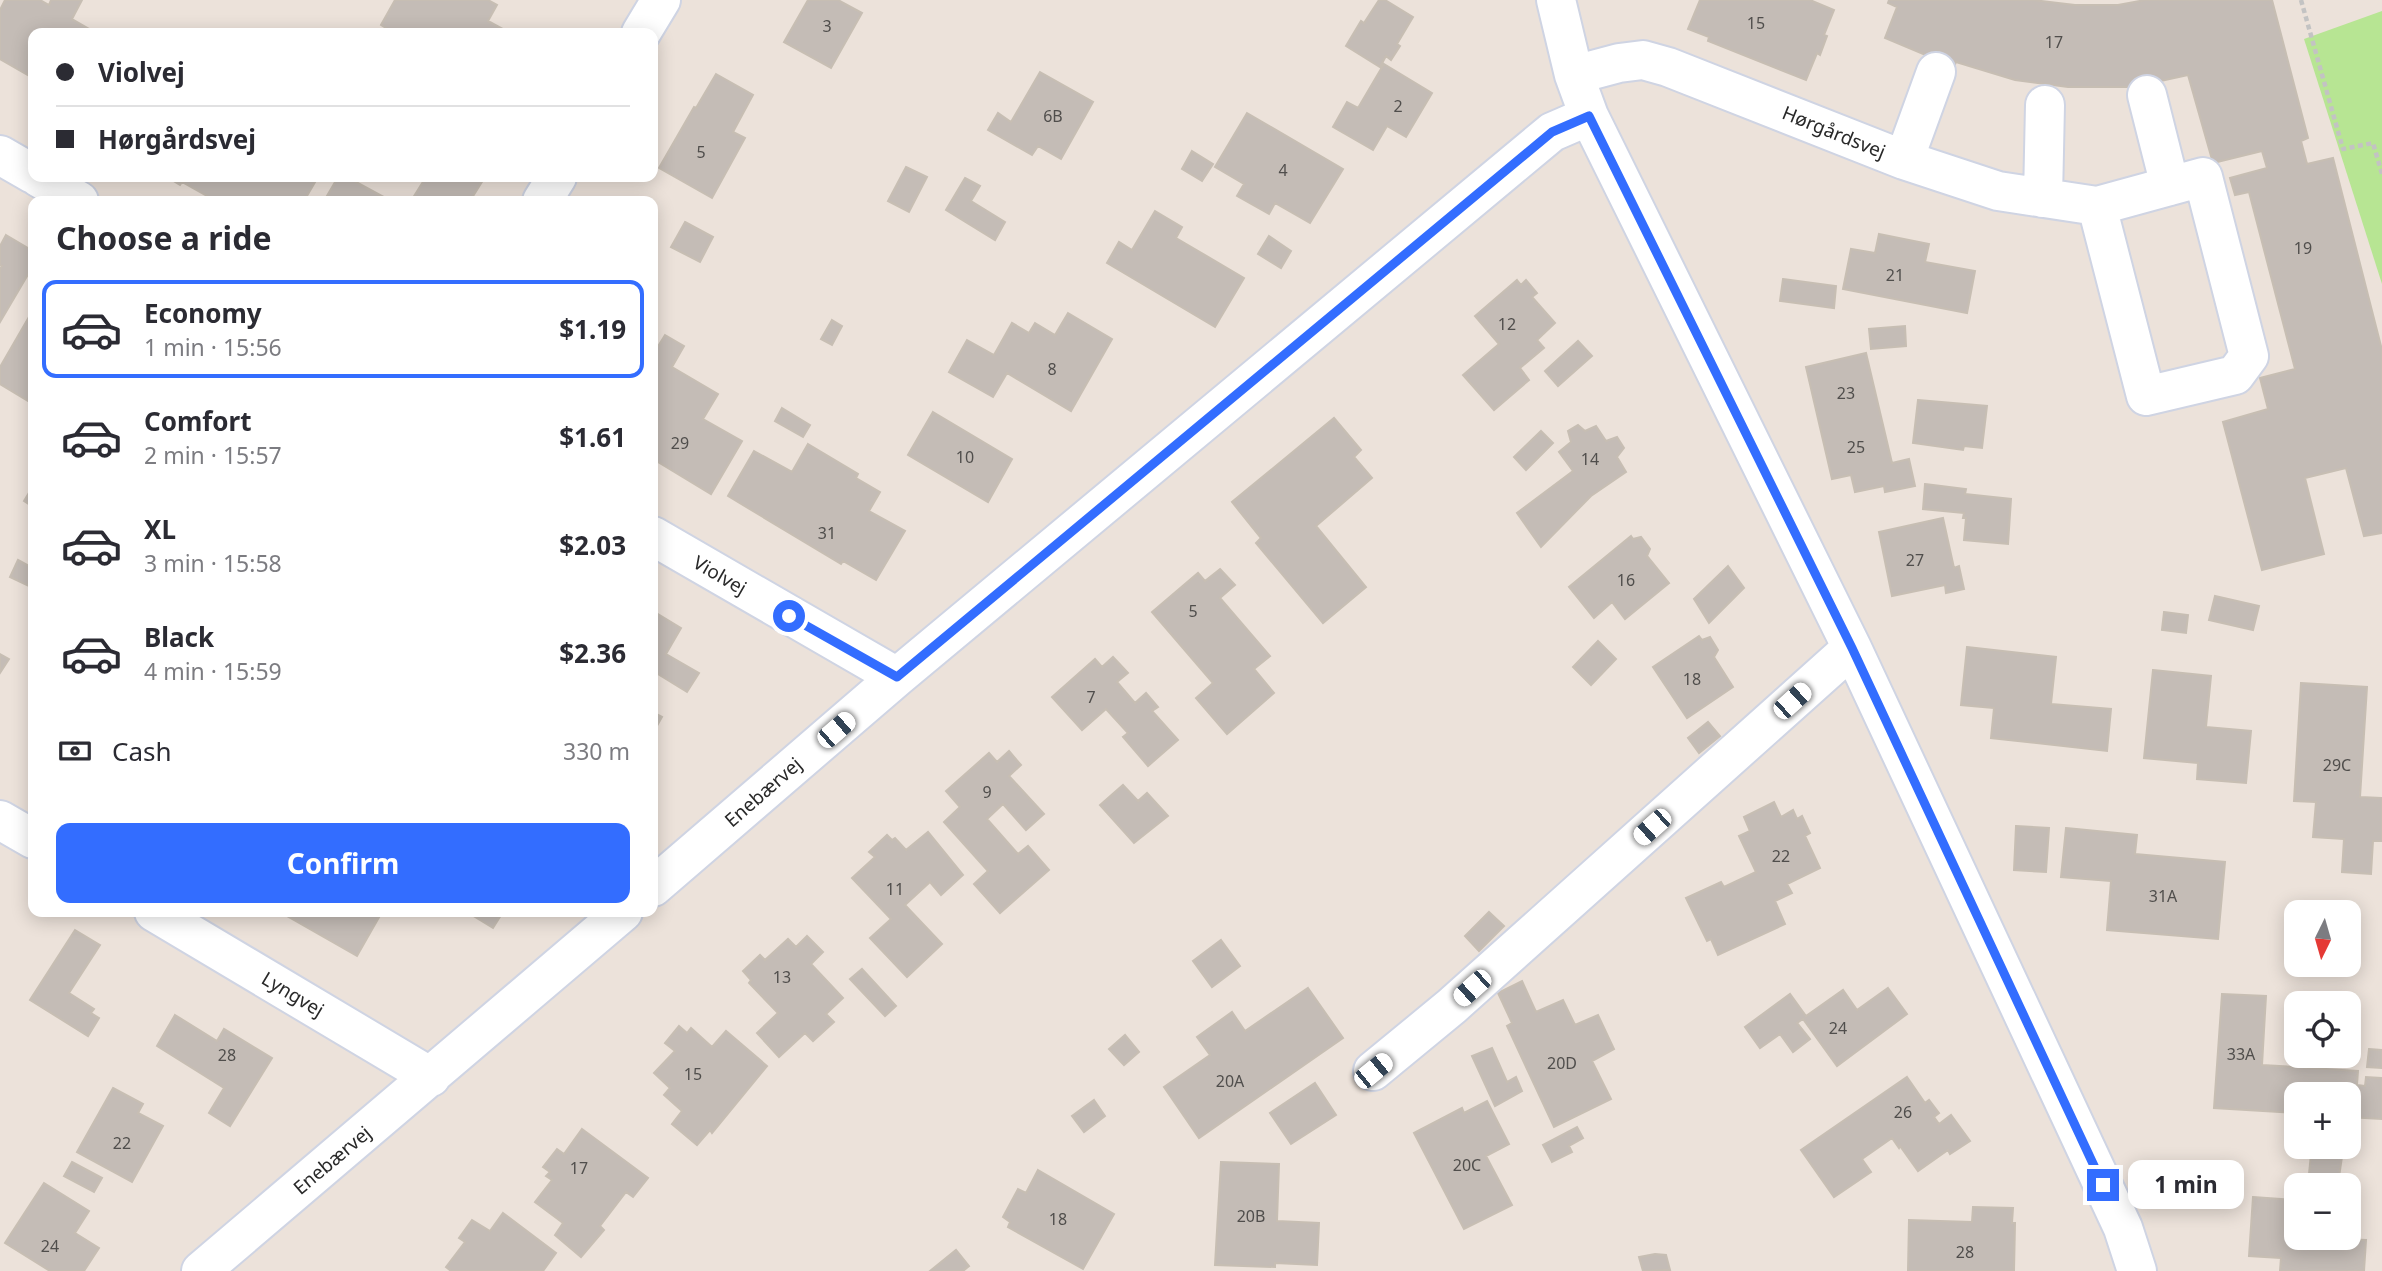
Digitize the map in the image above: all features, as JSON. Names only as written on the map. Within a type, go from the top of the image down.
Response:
[{"type":"street","points":[[644,28],[660,0]]},
{"type":"street","points":[[1556,0],[1574,75],[1589,116],[1852,648],[2123,1228],[2137,1271]]},
{"type":"street","name":"Hørgårdsvej","points":[[1574,75],[1619,63],[1643,60],[1668,67],[1904,160],[1998,191],[2096,206]]},
{"type":"street","points":[[1904,160],[1936,72]]},
{"type":"street","points":[[2147,95],[2170,186]]},
{"type":"street","points":[[2043,198],[2045,105]]},
{"type":"street","name":"Enebærvej","points":[[658,883],[897,677],[1552,132],[1589,116]]},
{"type":"street","points":[[0,155],[28,171]]},
{"type":"street","points":[[2203,177],[2249,356],[2235,375],[2146,396],[2096,206],[2170,186],[2203,177]]},
{"type":"street","points":[[47,182],[70,196]]},
{"type":"street","name":"Violvej","points":[[658,539],[897,677]]},
{"type":"street","points":[[1373,1071],[1452,1006],[1852,648]]},
{"type":"street","points":[[0,820],[28,836]]},
{"type":"street","name":"Lyngvej","points":[[162,917],[431,1077]]},
{"type":"street","name":"Enebærvej","points":[[201,1271],[617,917]]},
{"type":"path","points":[[2301,0],[2343,149],[2373,142],[2382,174]]},
{"type":"green space","points":[[2382,11],[2382,284],[2304,39]]},
{"type":"building","points":[[5,0],[40,0],[49,5],[51,0],[82,0],[72,19],[87,28],[28,28],[28,75],[0,59],[0,10]]},
{"type":"building","points":[[395,0],[488,0],[497,5],[488,21],[501,28],[386,28],[381,25]]},
{"type":"building","points":[[808,0],[838,0],[862,13],[831,68],[784,42]]},
{"type":"building","points":[[1379,0],[1385,0],[1413,17],[1391,60],[1386,56],[1380,67],[1346,46],[1361,21],[1364,23]]},
{"type":"building","points":[[1700,0],[1810,0],[1834,10],[1824,35],[1827,36],[1820,55],[1817,53],[1806,80],[1708,41],[1709,37],[1688,29]]},
{"type":"building","points":[[1889,0],[2033,0],[2075,5],[2118,5],[2145,0],[2272,0],[2308,138],[2301,141],[2307,164],[2333,158],[2382,350],[2382,533],[2364,536],[2346,468],[2305,478],[2324,554],[2262,570],[2223,422],[2268,409],[2260,378],[2295,369],[2249,192],[2235,195],[2230,178],[2267,168],[2262,151],[2213,163],[2188,75],[2133,87],[2068,87],[2015,80],[1956,62],[1954,67],[1885,38],[1897,7],[1888,3]]},
{"type":"building","points":[[1384,64],[1432,93],[1406,137],[1387,126],[1373,150],[1333,127],[1347,102],[1358,108]]},
{"type":"building","points":[[1040,72],[1093,102],[1061,159],[1038,146],[1032,155],[988,130],[998,113],[1011,122]]},
{"type":"building","points":[[716,74],[753,95],[733,132],[745,138],[712,198],[659,168]]},
{"type":"building","points":[[1247,113],[1343,169],[1310,223],[1275,203],[1269,214],[1237,196],[1244,184],[1215,167]]},
{"type":"building","points":[[1192,151],[1213,164],[1202,181],[1182,169]]},
{"type":"building","points":[[906,167],[927,177],[909,212],[888,201]]},
{"type":"building","points":[[965,178],[980,186],[971,201],[1005,222],[995,240],[946,210]]},
{"type":"building","points":[[182,182],[315,182],[307,196],[207,196]]},
{"type":"building","points":[[335,182],[356,182],[382,196],[327,196]]},
{"type":"building","points":[[423,182],[482,182],[473,196],[414,196]]},
{"type":"building","points":[[1155,211],[1182,227],[1176,238],[1244,278],[1215,327],[1107,263],[1119,242],[1132,250]]},
{"type":"building","points":[[685,222],[713,237],[700,262],[671,247]]},
{"type":"building","points":[[1879,234],[1929,244],[1925,262],[1975,271],[1967,313],[1843,289],[1851,249],[1875,253]]},
{"type":"building","points":[[6,235],[28,248],[28,274],[0,322],[2,266],[0,246]]},
{"type":"building","points":[[1269,236],[1291,251],[1281,268],[1258,254]]},
{"type":"building","points":[[1783,279],[1836,286],[1834,308],[1780,301]]},
{"type":"building","points":[[1517,280],[1521,285],[1526,280],[1537,293],[1532,297],[1555,323],[1537,340],[1544,348],[1520,368],[1529,380],[1494,410],[1463,375],[1499,344],[1475,316]]},
{"type":"building","points":[[1068,313],[1112,339],[1071,411],[1007,373],[993,397],[949,372],[967,340],[994,355],[1012,323],[1029,333],[1035,323],[1055,335]]},
{"type":"building","points":[[28,319],[28,401],[0,384],[0,367]]},
{"type":"building","points":[[832,320],[842,326],[832,345],[821,339]]},
{"type":"building","points":[[1905,326],[1906,346],[1871,349],[1869,329]]},
{"type":"building","points":[[665,335],[684,346],[672,367],[718,394],[703,419],[742,441],[711,494],[658,462],[658,346]]},
{"type":"building","points":[[1578,341],[1592,356],[1558,386],[1545,371]]},
{"type":"building","points":[[1866,353],[1892,463],[1909,459],[1915,486],[1885,492],[1884,486],[1855,492],[1851,475],[1832,479],[1806,367]]},
{"type":"building","points":[[1918,400],[1987,406],[1982,448],[1964,446],[1963,450],[1913,443]]},
{"type":"building","points":[[782,408],[810,425],[803,437],[775,421]]},
{"type":"building","points":[[933,412],[1012,459],[988,502],[908,455]]},
{"type":"building","points":[[1334,418],[1361,450],[1354,457],[1372,478],[1316,526],[1366,587],[1323,623],[1256,543],[1261,538],[1232,502]]},
{"type":"building","points":[[1578,425],[1585,431],[1596,426],[1606,441],[1617,437],[1624,448],[1617,457],[1626,472],[1591,496],[1541,547],[1517,513],[1573,471],[1559,452],[1571,442],[1568,431]]},
{"type":"building","points":[[1541,431],[1553,443],[1526,470],[1514,457]]},
{"type":"building","points":[[808,444],[858,474],[856,478],[880,492],[869,511],[905,531],[876,580],[843,561],[841,564],[728,496],[754,451],[792,472]]},
{"type":"building","points":[[1925,484],[1966,489],[1965,494],[2011,499],[2008,544],[1964,540],[1964,513],[1923,509]]},
{"type":"building","points":[[1943,518],[1954,568],[1959,566],[1964,589],[1946,593],[1945,585],[1892,596],[1879,532]]},
{"type":"building","points":[[1631,536],[1633,539],[1641,537],[1650,549],[1647,556],[1669,583],[1625,619],[1612,602],[1594,618],[1569,587]]},
{"type":"building","points":[[18,560],[28,565],[28,586],[10,577]]},
{"type":"building","points":[[1728,566],[1744,588],[1709,623],[1694,599]]},
{"type":"building","points":[[1220,569],[1235,585],[1220,598],[1270,656],[1254,669],[1274,693],[1227,734],[1196,698],[1213,683],[1152,612],[1198,573],[1205,581]]},
{"type":"building","points":[[2215,596],[2259,606],[2253,630],[2209,620]]},
{"type":"building","points":[[2164,612],[2188,615],[2186,633],[2162,630]]},
{"type":"building","points":[[658,614],[681,628],[666,654],[699,673],[687,692],[658,674]]},
{"type":"building","points":[[1699,636],[1702,640],[1710,637],[1718,650],[1714,657],[1733,687],[1687,718],[1653,667]]},
{"type":"building","points":[[1598,641],[1616,659],[1591,685],[1573,667]]},
{"type":"building","points":[[1967,647],[2056,657],[2051,704],[2111,709],[2107,751],[1991,738],[1994,708],[1961,705]]},
{"type":"building","points":[[0,654],[9,659],[0,673]]},
{"type":"building","points":[[1113,657],[1128,673],[1117,682],[1135,703],[1146,693],[1158,707],[1152,711],[1178,740],[1148,766],[1123,737],[1128,733],[1106,709],[1082,730],[1052,697],[1095,659],[1102,667]]},
{"type":"building","points":[[2153,670],[2211,676],[2206,727],[2251,731],[2246,783],[2197,779],[2198,763],[2144,758]]},
{"type":"building","points":[[2301,683],[2367,687],[2360,797],[2382,798],[2382,841],[2373,841],[2371,874],[2342,872],[2344,839],[2313,837],[2316,802],[2294,801]]},
{"type":"building","points":[[1708,722],[1720,736],[1699,753],[1688,738]]},
{"type":"building","points":[[1009,751],[1021,765],[1009,776],[1044,814],[1026,830],[1003,804],[987,819],[1018,854],[1028,846],[1049,870],[1000,913],[974,884],[988,871],[944,822],[960,807],[946,791],[989,753],[997,762]]},
{"type":"building","points":[[1123,785],[1138,801],[1147,793],[1168,816],[1134,843],[1100,805]]},
{"type":"building","points":[[1774,802],[1781,817],[1793,810],[1797,819],[1802,816],[1810,833],[1805,836],[1820,868],[1787,884],[1792,893],[1775,901],[1785,924],[1718,955],[1711,939],[1707,941],[1686,898],[1721,882],[1724,887],[1756,872],[1739,836],[1750,831],[1744,817]]},
{"type":"building","points":[[2016,826],[2049,828],[2046,872],[2014,870]]},
{"type":"building","points":[[2066,828],[2137,835],[2135,854],[2225,862],[2218,939],[2107,930],[2111,881],[2061,877]]},
{"type":"building","points":[[928,832],[963,875],[941,895],[930,882],[905,905],[942,944],[907,977],[870,938],[891,919],[852,878],[875,857],[869,852],[887,835],[892,840],[895,838],[906,850]]},
{"type":"building","points":[[1489,912],[1504,926],[1479,951],[1465,936]]},
{"type":"building","points":[[289,917],[379,917],[357,956]]},
{"type":"building","points":[[475,917],[500,917],[493,928]]},
{"type":"building","points":[[75,930],[100,945],[69,993],[94,1009],[91,1013],[99,1018],[88,1036],[30,1000]]},
{"type":"building","points":[[807,936],[823,952],[811,964],[843,998],[826,1014],[834,1022],[813,1041],[805,1033],[779,1057],[757,1033],[778,1013],[749,983],[751,980],[743,971],[760,955],[765,960],[788,939],[796,947]]},
{"type":"building","points":[[1221,940],[1240,966],[1212,987],[1193,961]]},
{"type":"building","points":[[862,969],[896,1006],[885,1016],[850,979]]},
{"type":"building","points":[[1522,981],[1536,1012],[1563,1000],[1575,1025],[1598,1015],[1614,1049],[1592,1061],[1611,1099],[1554,1127],[1507,1026],[1512,1023],[1498,993]]},
{"type":"building","points":[[1308,988],[1343,1038],[1199,1138],[1164,1087],[1210,1055],[1197,1037],[1232,1012],[1245,1031]]},
{"type":"building","points":[[1888,988],[1907,1014],[1837,1066],[1803,1019],[1797,1023],[1810,1039],[1793,1052],[1780,1034],[1760,1048],[1745,1027],[1790,994],[1806,1016],[1843,990],[1857,1010]]},
{"type":"building","points":[[2222,994],[2266,996],[2262,1065],[2358,1071],[2357,1082],[2284,1082],[2284,1112],[2214,1108]]},
{"type":"building","points":[[175,1015],[217,1041],[224,1029],[272,1058],[230,1126],[209,1113],[224,1088],[157,1046]]},
{"type":"building","points":[[679,1026],[687,1033],[691,1028],[712,1047],[726,1031],[767,1066],[712,1133],[710,1130],[697,1145],[672,1124],[682,1111],[664,1095],[670,1088],[654,1073],[675,1051],[665,1043]]},
{"type":"building","points":[[1125,1035],[1139,1052],[1124,1065],[1109,1049]]},
{"type":"building","points":[[1492,1048],[1507,1082],[1516,1077],[1522,1091],[1495,1106],[1472,1056]]},
{"type":"building","points":[[2369,1049],[2382,1050],[2382,1068],[2367,1067]]},
{"type":"building","points":[[1907,1077],[1925,1103],[1929,1100],[1939,1113],[1934,1117],[1939,1124],[1951,1115],[1970,1141],[1950,1154],[1948,1150],[1918,1171],[1892,1138],[1862,1159],[1871,1172],[1834,1197],[1801,1150]]},
{"type":"building","points":[[2366,1077],[2382,1078],[2382,1119],[2361,1118],[2361,1086],[2365,1086]]},
{"type":"building","points":[[1315,1083],[1336,1115],[1291,1144],[1270,1113]]},
{"type":"building","points":[[113,1088],[143,1104],[138,1113],[163,1126],[132,1182],[77,1152]]},
{"type":"building","points":[[1094,1100],[1105,1116],[1084,1132],[1072,1116]]},
{"type":"building","points":[[1487,1101],[1509,1144],[1486,1156],[1512,1205],[1464,1229],[1414,1133],[1462,1108],[1464,1113]]},
{"type":"building","points":[[1577,1127],[1583,1138],[1569,1146],[1572,1152],[1552,1162],[1543,1145]]},
{"type":"building","points":[[582,1129],[648,1178],[633,1197],[626,1192],[600,1226],[604,1230],[581,1257],[555,1235],[563,1223],[535,1202],[552,1180],[546,1176],[550,1172],[543,1167],[557,1149],[564,1154]]},
{"type":"building","points":[[2310,1159],[2342,1159],[2340,1173],[2309,1173]]},
{"type":"building","points":[[72,1162],[102,1178],[94,1192],[64,1176]]},
{"type":"building","points":[[1221,1162],[1279,1164],[1277,1221],[1319,1223],[1317,1265],[1215,1265]]},
{"type":"building","points":[[1038,1170],[1114,1214],[1083,1269],[1008,1227],[1010,1222],[1003,1217],[1018,1189],[1026,1193]]},
{"type":"building","points":[[44,1183],[89,1211],[75,1233],[99,1248],[84,1271],[50,1271],[5,1243]]},
{"type":"building","points":[[2253,1197],[2284,1199],[2284,1250],[2361,1250],[2361,1240],[2366,1240],[2364,1271],[2280,1271],[2281,1258],[2249,1256]]},
{"type":"building","points":[[1973,1207],[2013,1208],[2014,1271],[1908,1271],[1909,1220],[1972,1222]]},
{"type":"building","points":[[503,1213],[556,1253],[543,1271],[451,1271],[446,1267],[465,1242],[459,1238],[472,1220],[490,1231]]},
{"type":"building","points":[[956,1250],[969,1266],[963,1271],[930,1271]]},
{"type":"building","points":[[1666,1255],[1670,1270],[1643,1271],[1639,1257]]},
{"type":"route","points":[[789,616],[897,677],[1552,132],[1589,116],[1852,648],[2103,1185]]}]
